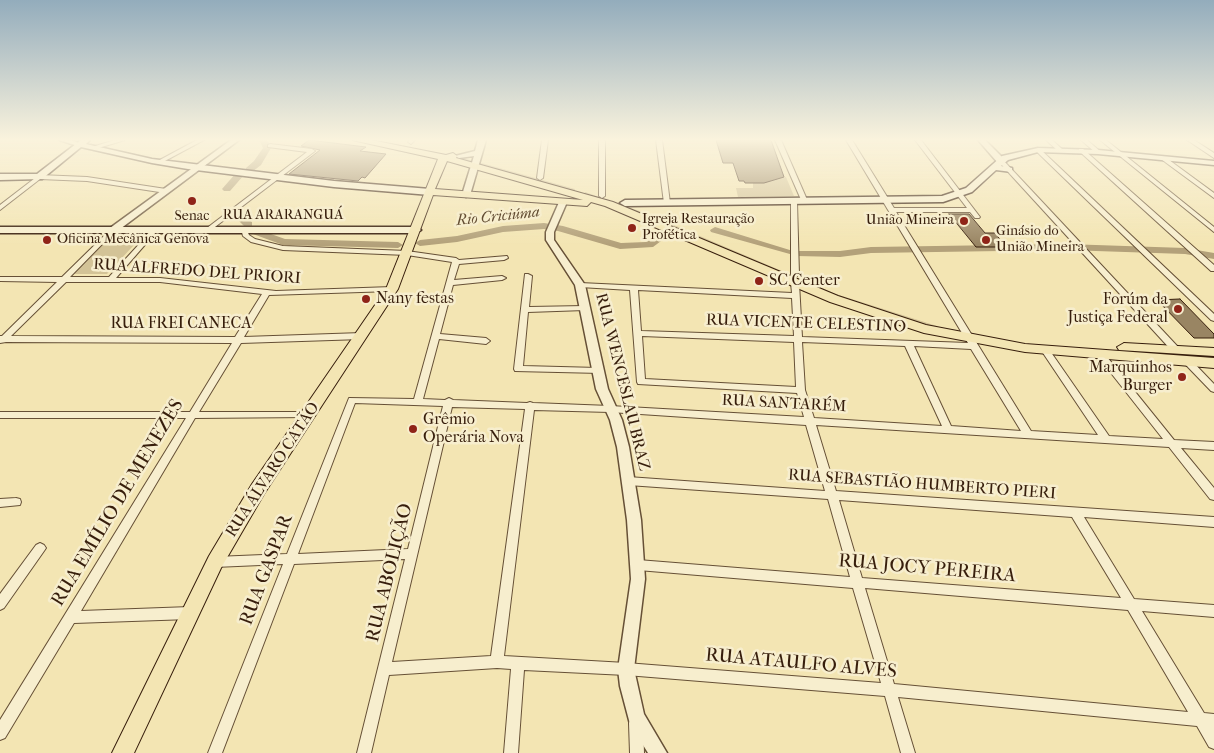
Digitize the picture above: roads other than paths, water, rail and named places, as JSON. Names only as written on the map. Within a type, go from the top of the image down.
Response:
[{"type":"main road","points":[[0,177],[39,177],[41,175]]},
{"type":"main road","points":[[254,175],[466,195],[563,202],[606,200],[625,203],[934,200],[960,195],[974,187],[986,175]]},
{"type":"main road","name":"RUA ÁLVARO CATÃO","points":[[123,753],[215,562],[252,498],[392,289],[436,175]]},
{"type":"main road","points":[[525,175],[606,200],[882,316],[948,335],[1045,350],[1214,363]]},
{"type":"main road","points":[[530,175],[580,192]]},
{"type":"main road","points":[[563,202],[580,192]]},
{"type":"main road","points":[[625,203],[795,279]]},
{"type":"main road","name":"RUA ARARANGUÁ","points":[[0,230],[416,230]]},
{"type":"main road","points":[[969,338],[1214,352]]},
{"type":"street","points":[[1,341],[113,230],[188,175]]},
{"type":"street","points":[[209,229],[281,175]]},
{"type":"street","points":[[466,195],[472,175]]},
{"type":"street","points":[[604,175],[606,200]]},
{"type":"street","points":[[663,175],[667,203]]},
{"type":"street","points":[[793,175],[805,202]]},
{"type":"street","points":[[871,175],[1026,434]]},
{"type":"street","points":[[945,175],[977,217]]},
{"type":"street","points":[[1014,175],[1176,350]]},
{"type":"street","points":[[1064,175],[1214,318]]},
{"type":"street","points":[[1109,175],[1214,269]]},
{"type":"street","points":[[1146,175],[1214,230]]},
{"type":"street","points":[[1187,175],[1214,196]]},
{"type":"street","points":[[0,208],[39,177],[87,179],[166,191]]},
{"type":"street","name":"RUA WENCESLAU BRAZ","points":[[563,202],[550,240],[552,246],[580,285],[604,396],[619,430],[628,481],[638,565],[637,596],[626,669],[630,702],[636,718],[658,753]]},
{"type":"street","points":[[794,202],[795,279],[802,390],[908,753]]},
{"type":"street","points":[[892,210],[972,210]]},
{"type":"street","points":[[244,229],[246,236],[253,240],[283,248],[407,253],[450,258],[456,262],[504,258]]},
{"type":"street","points":[[112,278],[155,230]]},
{"type":"street","points":[[418,400],[456,262]]},
{"type":"street","points":[[528,276],[518,369],[598,371]]},
{"type":"street","name":"RUA ALFREDO DEL PRIORI","points":[[0,279],[112,278],[180,281],[290,293],[392,289]]},
{"type":"street","points":[[450,283],[502,278]]},
{"type":"street","points":[[580,285],[796,296]]},
{"type":"street","points":[[634,288],[641,382],[802,390]]},
{"type":"street","name":"RUA EMÍLIO DE MENEZES","points":[[0,733],[5,717],[70,618],[193,415],[194,409],[268,292]]},
{"type":"street","points":[[524,310],[585,308]]},
{"type":"street","name":"RUA VICENTE CELESTINO","points":[[638,333],[908,343],[948,335]]},
{"type":"street","name":"RUA FREI CANECA","points":[[1,341],[237,340],[362,336]]},
{"type":"street","points":[[436,336],[486,341]]},
{"type":"street","points":[[908,343],[948,429]]},
{"type":"street","points":[[1045,350],[1106,439]]},
{"type":"street","points":[[1100,354],[1214,496]]},
{"type":"street","points":[[1188,362],[1214,389]]},
{"type":"street","name":"RUA SANTARÉM","points":[[352,400],[418,400],[610,409],[1214,446]]},
{"type":"street","name":"RUA GASPAR","points":[[215,753],[352,400]]},
{"type":"street","name":"RUA ABOLIÇÃO","points":[[364,753],[449,402]]},
{"type":"street","points":[[497,662],[530,405]]},
{"type":"street","points":[[0,416],[307,415]]},
{"type":"street","name":"RUA SEBASTIÃO HUMBERTO PIERI","points":[[628,481],[1214,522]]},
{"type":"street","points":[[0,503],[16,502]]},
{"type":"street","points":[[1076,512],[1214,742]]},
{"type":"street","points":[[0,604],[40,548]]},
{"type":"street","points":[[215,562],[412,554]]},
{"type":"street","name":"RUA JOCY PEREIRA","points":[[638,565],[1214,611]]},
{"type":"street","points":[[70,618],[190,613]]},
{"type":"street","name":"RUA ATAULFO ALVES","points":[[384,670],[497,662],[626,669],[890,690],[1214,721]]},
{"type":"street","points":[[511,753],[518,664]]},
{"type":"street","points":[[636,718],[637,753]]},
{"type":"waterway","name":"Rio Criciúma","points":[[227,189],[239,175]]},
{"type":"waterway","name":"Rio Criciúma","points":[[244,220],[248,224]]},
{"type":"waterway","name":"Rio Criciúma","points":[[420,243],[457,239],[503,229],[544,226],[559,228],[620,246],[649,245],[664,235]]},
{"type":"waterway","name":"Rio Criciúma","points":[[715,230],[788,252]]},
{"type":"waterway","name":"Rio Criciúma","points":[[257,232],[283,242],[398,245]]},
{"type":"waterway","name":"Rio Criciúma","points":[[797,253],[840,254],[871,250],[1066,247],[1185,251],[1214,256]]},
{"type":"place","name":"Senac","points":[[192,201]]},
{"type":"place","name":"União Mineira","points":[[964,221]]},
{"type":"place","name":"Igreja Restauração Profética","points":[[632,228]]},
{"type":"place","name":"Oficina Mecânica Genova","points":[[47,240]]},
{"type":"place","name":"Ginásio do União Mineira","points":[[986,240]]},
{"type":"place","name":"SC Center","points":[[759,281]]},
{"type":"place","name":"Nany festas","points":[[366,299]]},
{"type":"place","name":"Forúm da Justiça Federal","points":[[1178,309]]},
{"type":"place","name":"Marquinhos Burger","points":[[1182,377]]},
{"type":"place","name":"Grêmio Operária Nova","points":[[413,429]]}]
